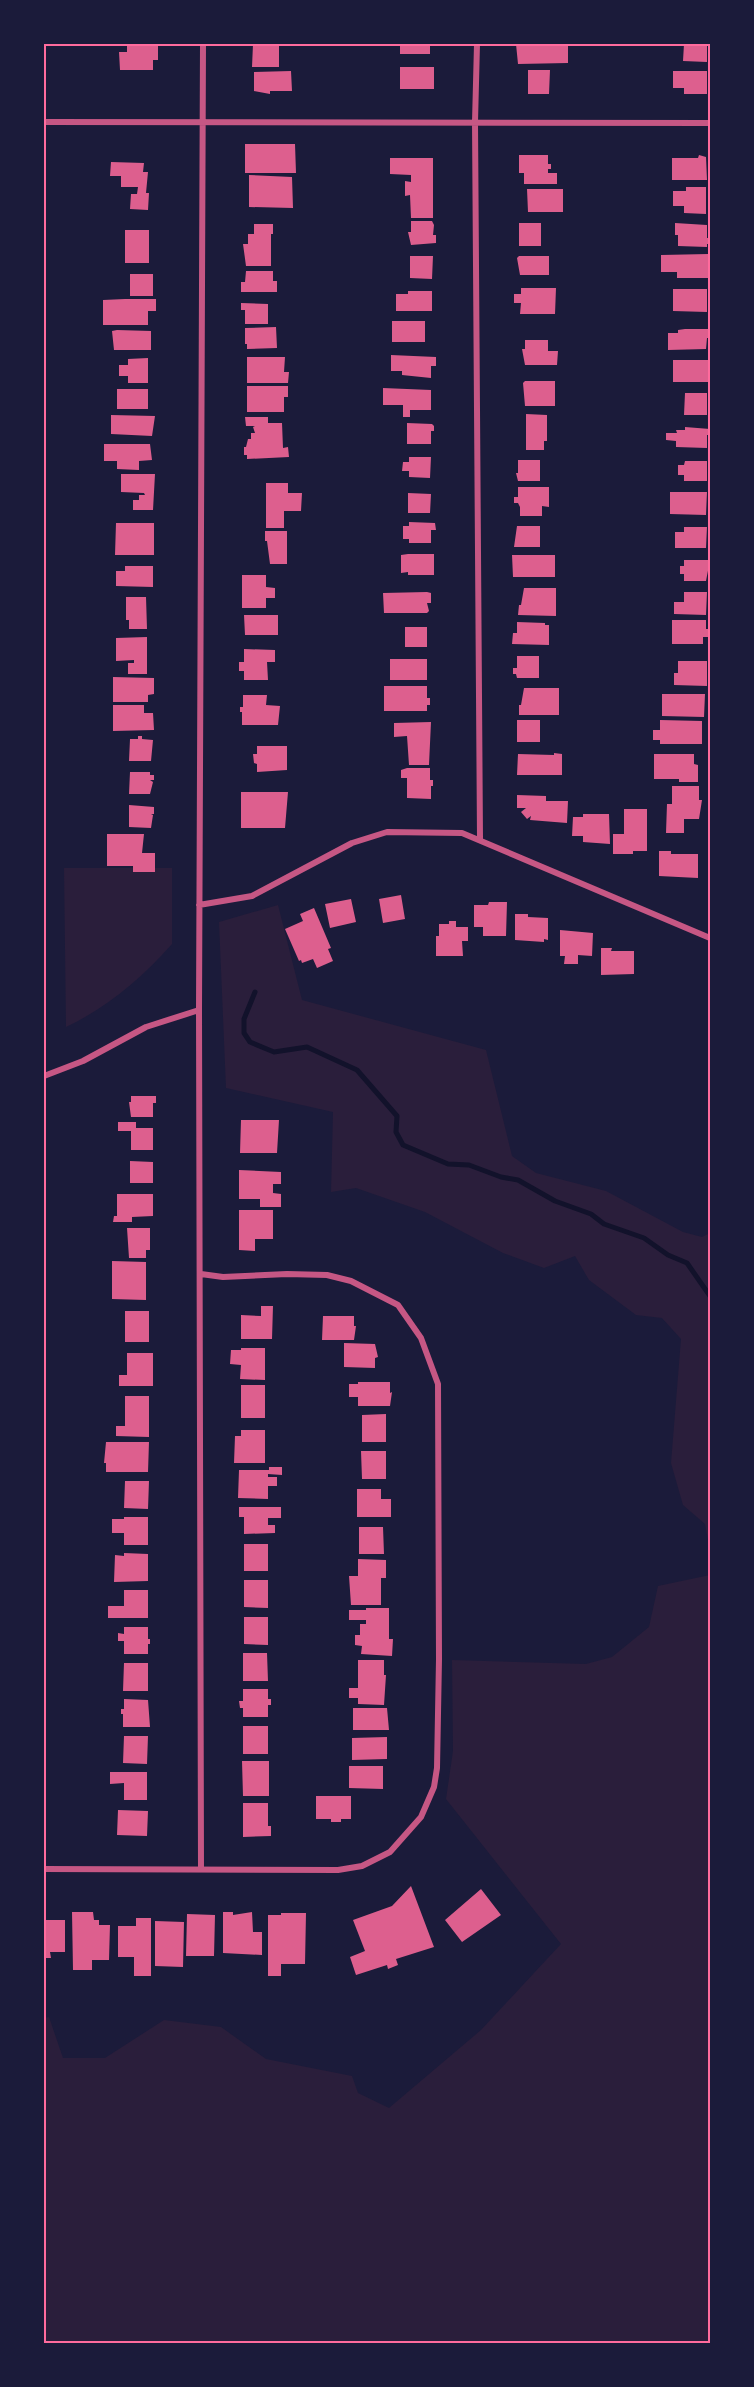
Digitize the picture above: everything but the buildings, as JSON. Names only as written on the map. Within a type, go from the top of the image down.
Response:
[{"type":"street","points":[[201,1868],[199,905],[203,44]]},
{"type":"street","points":[[477,44],[475,122],[480,839]]},
{"type":"street","points":[[44,122],[711,123]]},
{"type":"street","points":[[199,905],[252,896],[352,843],[387,832],[462,833],[711,938]]},
{"type":"street","points":[[44,1076],[83,1061],[146,1027],[199,1010]]},
{"type":"street","points":[[44,1869],[338,1870],[362,1866],[390,1852],[421,1817],[434,1787],[437,1768],[439,1659],[438,1384],[421,1338],[398,1305],[351,1281],[327,1275],[223,1277],[201,1274]]},
{"type":"shaded area","points":[[64,868],[172,868],[172,944],[123,991],[96,1011],[66,1027]]},
{"type":"shaded area","points":[[278,905],[302,1000],[486,1050],[512,1156],[536,1173],[606,1191],[683,1232],[702,1237],[710,1233],[710,1550],[705,1524],[683,1505],[671,1463],[681,1339],[662,1318],[636,1315],[589,1280],[575,1256],[544,1268],[503,1253],[425,1212],[356,1188],[331,1192],[333,1112],[226,1088],[219,922]]},
{"type":"shaded area","points":[[710,1575],[710,2343],[44,2343],[44,2018],[49,2017],[63,2058],[105,2058],[164,2020],[221,2027],[266,2059],[352,2076],[358,2093],[389,2108],[481,2030],[561,1944],[446,1799],[453,1751],[452,1660],[586,1664],[612,1657],[649,1627],[658,1586]]},
{"type":"waterway","points":[[255,992],[244,1019],[244,1033],[250,1042],[274,1052],[307,1047],[357,1070],[397,1116],[396,1132],[403,1145],[448,1164],[469,1165],[501,1177],[518,1180],[555,1201],[591,1214],[604,1224],[644,1238],[668,1255],[687,1263],[710,1296]]}]
